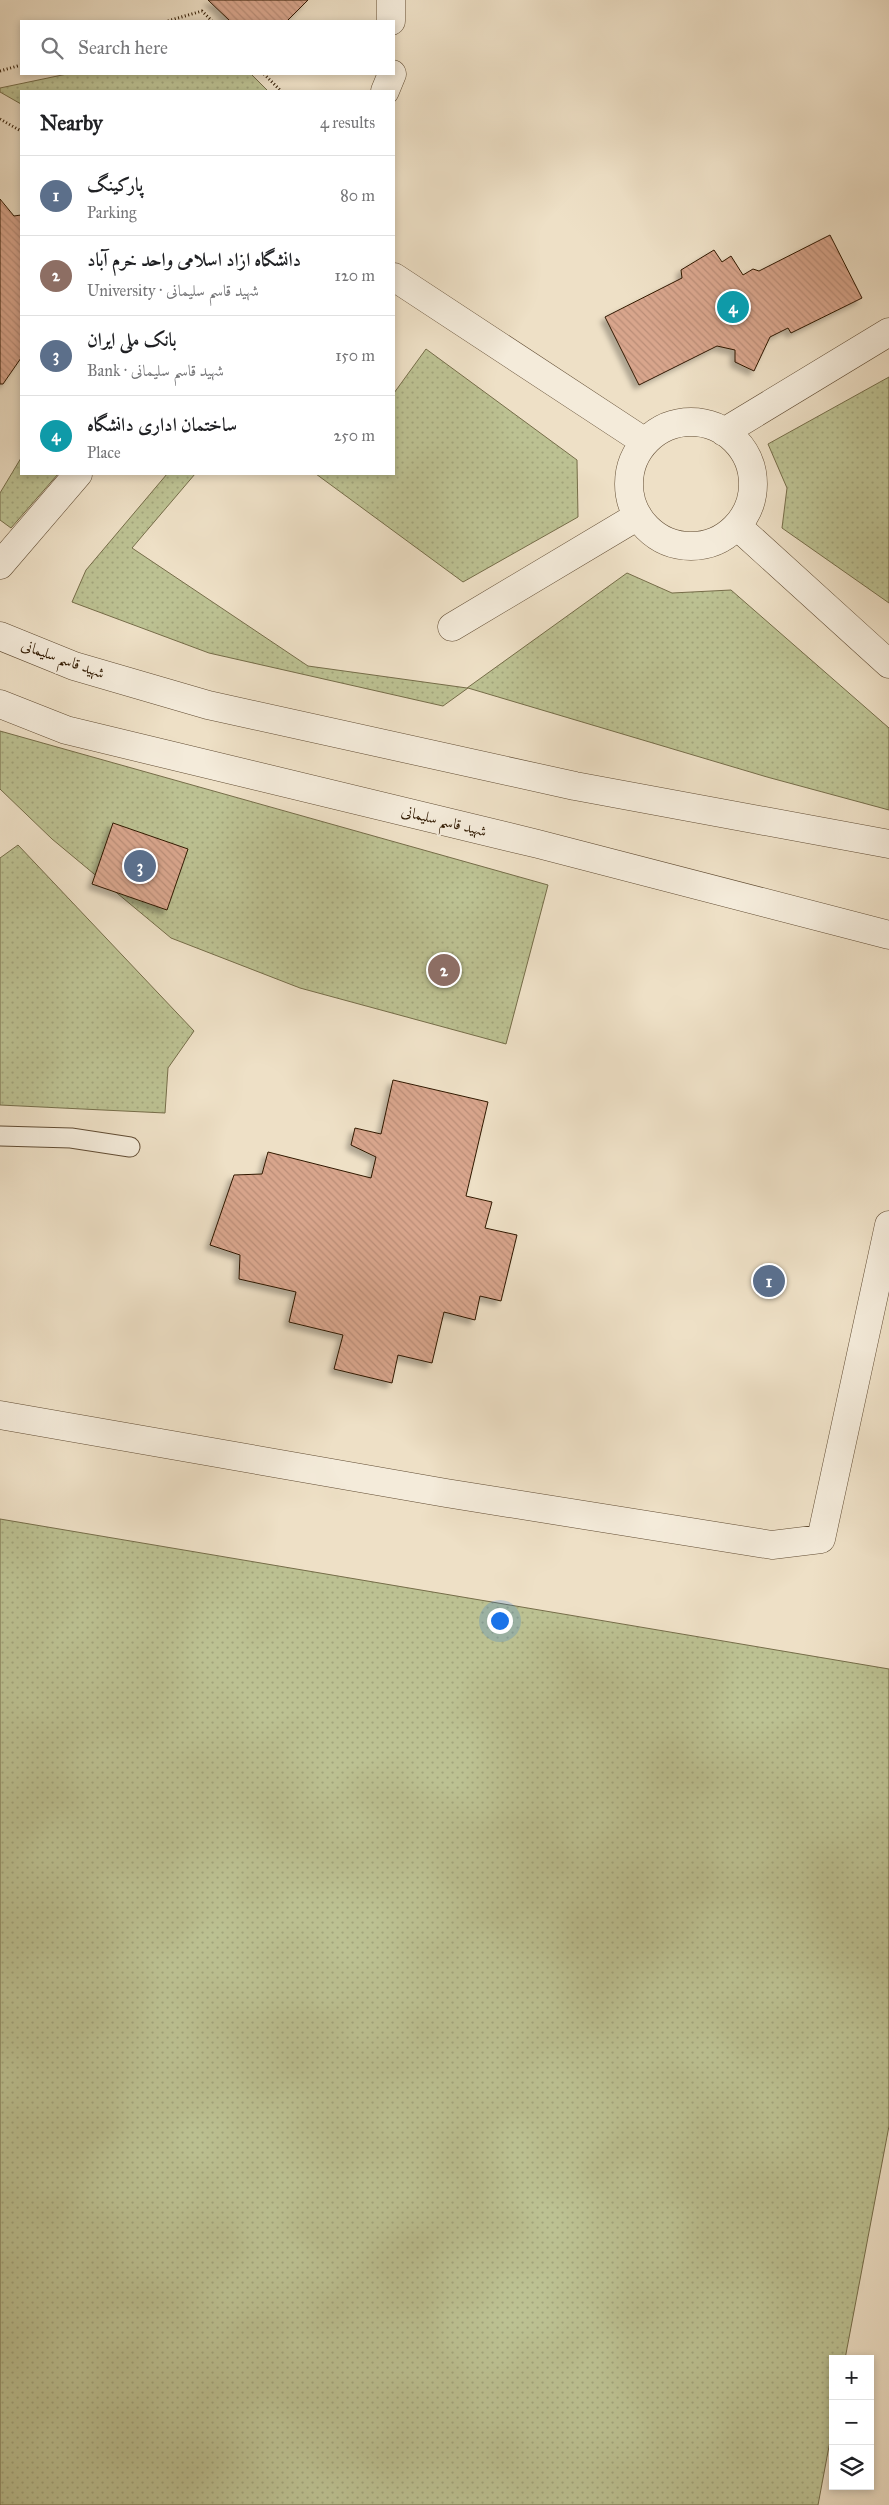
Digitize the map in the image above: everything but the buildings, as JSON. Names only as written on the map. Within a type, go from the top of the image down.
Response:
[{"type":"street","points":[[391,0],[391,20]]},
{"type":"street","points":[[384,90],[392,75]]},
{"type":"street","points":[[395,278],[645,442]]},
{"type":"street","points":[[724,432],[889,332]]},
{"type":"street","points":[[679,422],[699,422],[724,432],[734,438],[746,454],[753,472],[754,492],[748,510],[737,526],[722,538],[704,545],[684,546],[666,541],[650,530],[638,516],[630,497],[629,477],[635,458],[645,442],[661,430],[679,422]]},
{"type":"street","points":[[0,565],[77,475]]},
{"type":"street","points":[[452,627],[638,516]]},
{"type":"street","points":[[737,526],[889,664]]},
{"type":"street","name":"شهید قاسم سلیمانی","points":[[0,636],[74,666],[208,705],[575,786],[889,844]]},
{"type":"street","name":"شهید قاسم سلیمانی","points":[[0,704],[66,730],[538,844],[889,935]]},
{"type":"street","points":[[0,1415],[446,1493],[772,1545],[821,1539],[889,1224]]},
{"type":"lane","points":[[0,1136],[71,1138],[130,1147]]},
{"type":"path","points":[[171,20],[202,11],[211,20]]},
{"type":"path","points":[[0,71],[20,65]]},
{"type":"path","points":[[265,75],[280,90]]},
{"type":"path","points":[[0,119],[20,130]]},
{"type":"green space","points":[[62,75],[252,75],[267,90],[20,90],[20,103],[0,92],[0,88]]},
{"type":"green space","points":[[426,349],[577,460],[578,517],[463,582],[317,475],[395,475],[395,392]]},
{"type":"green space","points":[[889,377],[889,603],[782,528],[787,488],[768,444]]},
{"type":"green space","points":[[20,460],[20,475],[57,475],[11,528],[0,520],[0,493]]},
{"type":"green space","points":[[166,475],[194,475],[132,548],[308,666],[467,688],[627,573],[672,593],[731,590],[889,728],[889,810],[767,777],[468,688],[443,706],[209,653],[72,602],[86,570]]},
{"type":"green space","points":[[0,731],[548,885],[506,1044],[300,988],[171,938],[52,839],[0,789]]},
{"type":"green space","points":[[18,845],[194,1031],[168,1068],[165,1113],[0,1105],[0,858]]},
{"type":"green space","points":[[0,1519],[889,1669],[889,2126],[846,2355],[829,2355],[829,2446],[818,2505],[0,2505]]},
{"type":"place","name":"ساختمان اداری دانشگاه","points":[[733,307]]},
{"type":"place","name":"بانک ملی ایران","points":[[140,866]]},
{"type":"place","name":"دانشگاه ازاد اسلامی واحد خرم آباد","points":[[444,970]]},
{"type":"place","name":"پارکینگ","points":[[769,1281]]}]
